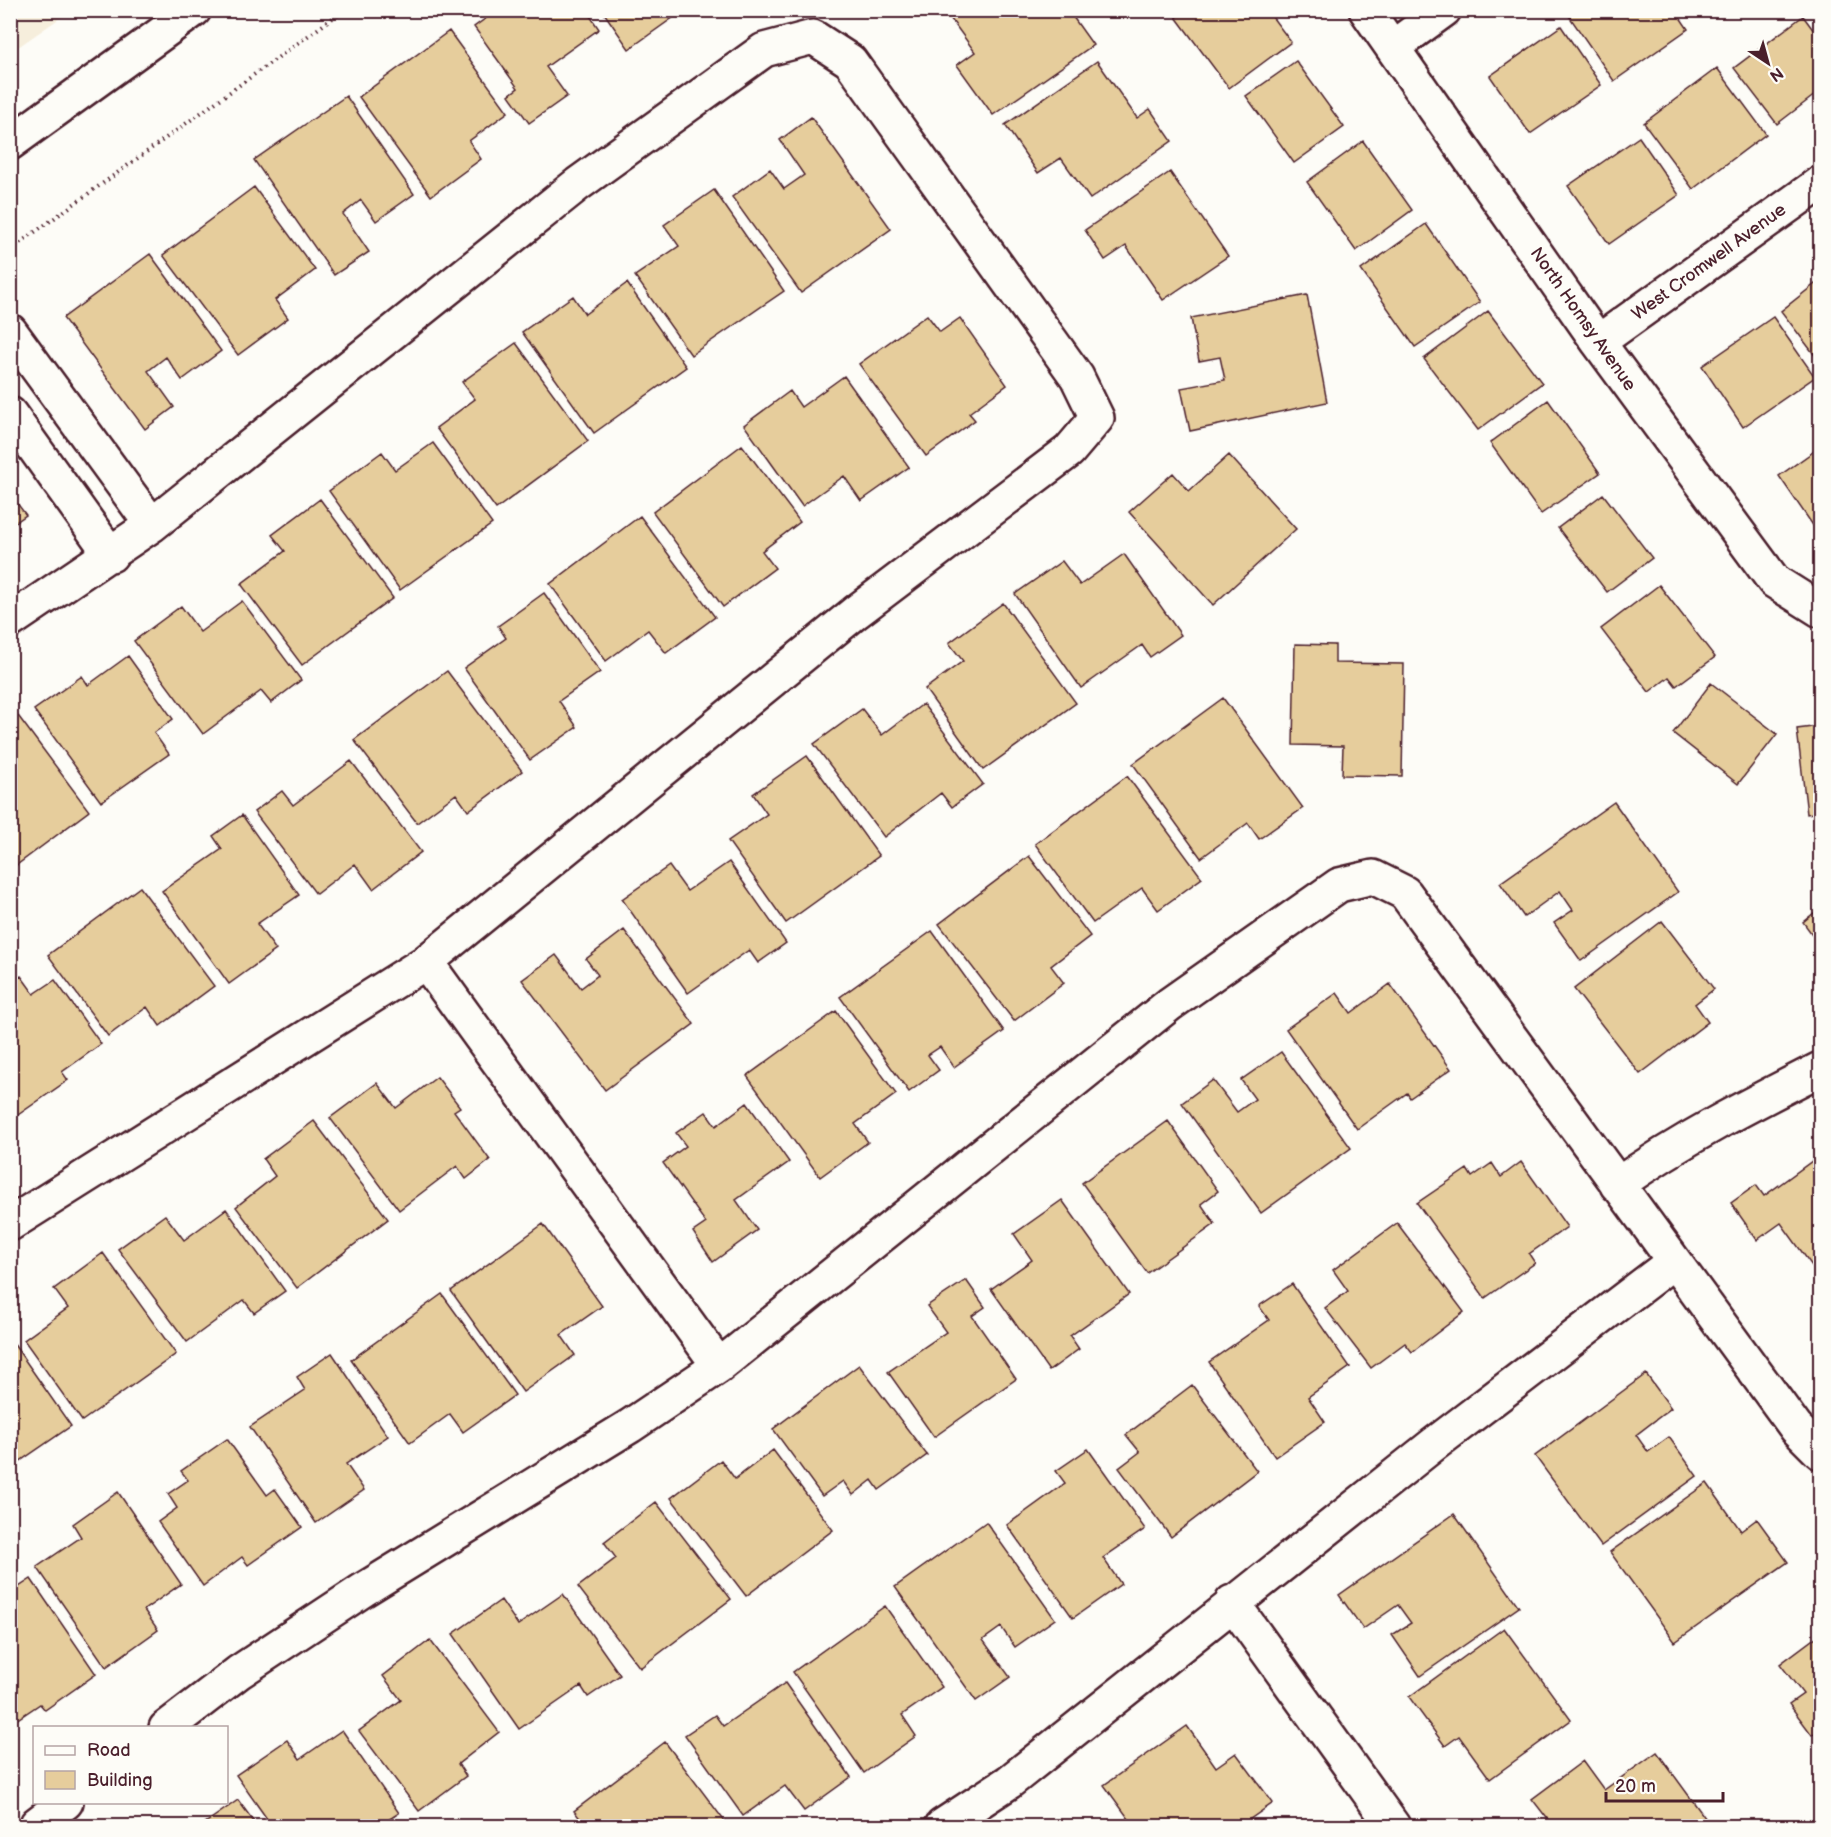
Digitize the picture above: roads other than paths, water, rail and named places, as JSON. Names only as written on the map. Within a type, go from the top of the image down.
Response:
[{"type":"street","points":[[10,144],[194,10]]},
{"type":"street","name":"North Homsy Avenue","points":[[1366,10],[1598,342],[1774,580],[1819,610]]},
{"type":"street","points":[[1393,47],[1444,10]]},
{"type":"street","points":[[10,621],[111,555],[152,525],[578,184],[764,50],[813,38],[850,61],[1077,377],[1097,418],[1069,451],[856,612],[426,962],[10,1224]]},
{"type":"street","name":"West Cromwell Avenue","points":[[1598,342],[1821,183]]},
{"type":"street","points":[[10,331],[152,525]]},
{"type":"street","points":[[10,414],[111,555]]},
{"type":"street","points":[[169,1726],[239,1672],[363,1590],[630,1426],[719,1366],[1170,1004],[1339,885],[1373,877],[1405,893],[1796,1428],[1821,1452]]},
{"type":"street","points":[[426,962],[719,1366]]},
{"type":"street","points":[[1617,1185],[1666,1150],[1714,1122],[1821,1069]]},
{"type":"street","points":[[942,1827],[1009,1782],[1232,1602],[1673,1262]]},
{"type":"street","points":[[1232,1602],[1393,1827]]},
{"type":"street","points":[[39,1827],[37,1824],[65,1804]]}]
